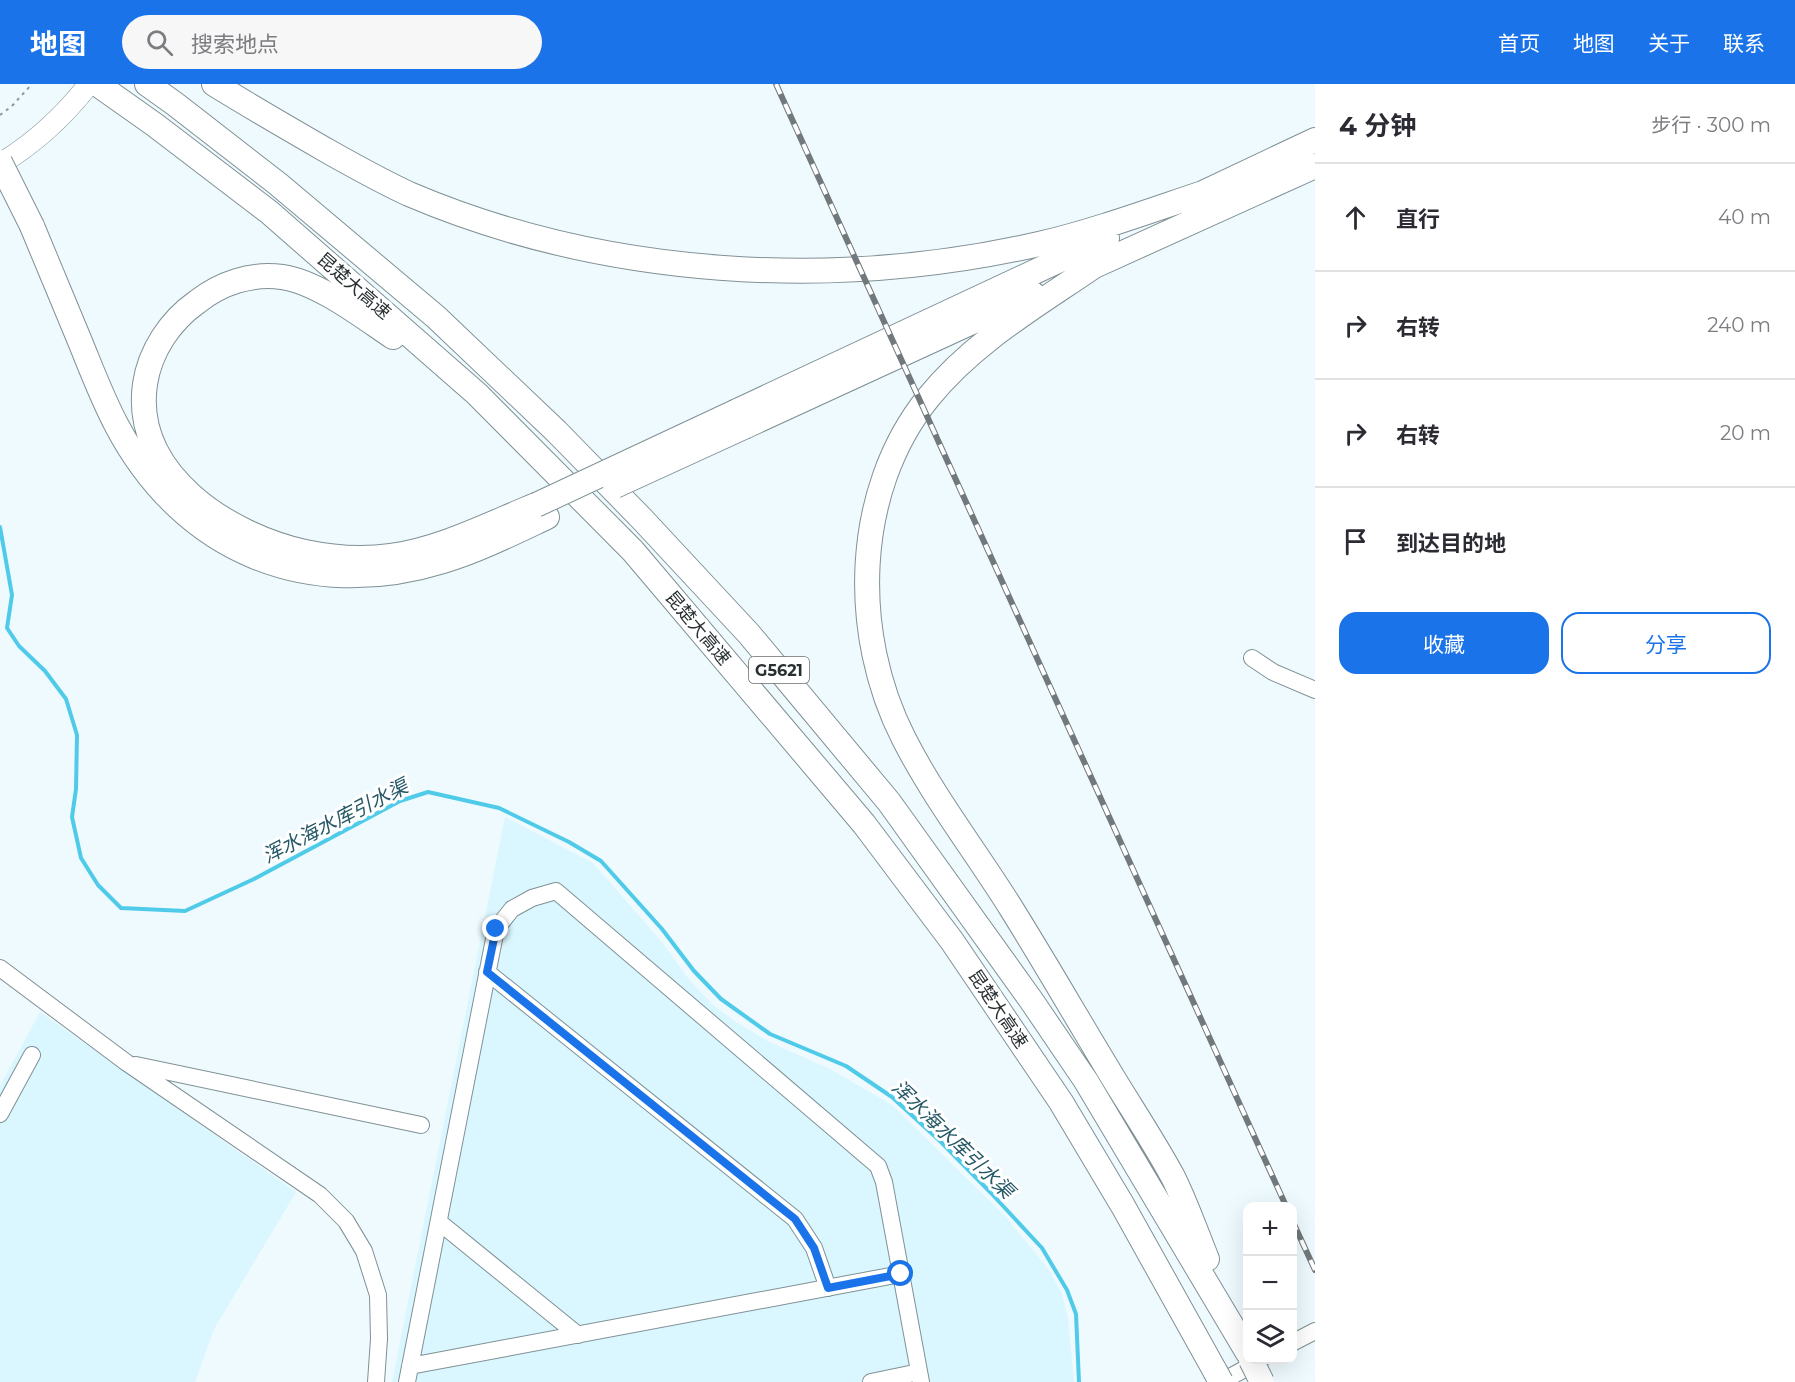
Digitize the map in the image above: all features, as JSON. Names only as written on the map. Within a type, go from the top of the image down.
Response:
[{"type":"highway","name":"昆楚大高速","points":[[97,84],[269,212],[477,394],[633,551],[864,824],[952,941],[1060,1102],[1123,1206],[1219,1378]]},
{"type":"highway","name":"昆楚大高速","points":[[147,84],[278,184],[436,317],[565,440],[749,634],[889,802],[1031,1000],[1086,1081],[1243,1345]]},
{"type":"highway","points":[[214,84],[353,165],[408,193],[469,216],[587,249],[699,266],[802,271],[849,270],[936,262],[1010,250],[1067,237],[1203,192]]},
{"type":"highway","points":[[742,419],[1203,192],[1315,140]]},
{"type":"highway","points":[[0,163],[32,226],[99,388],[118,427],[138,460],[160,489],[183,512],[231,546],[264,561],[304,572],[328,574],[373,574],[411,569],[442,562],[486,545],[542,511],[742,419],[1094,266],[1315,166]]},
{"type":"highway","points":[[1094,266],[984,342],[952,370],[927,399],[906,429],[891,459],[872,519],[867,578],[871,631],[881,677],[903,737],[927,779],[1011,907],[1173,1178],[1243,1343]]},
{"type":"highway","points":[[477,394],[355,311],[316,289],[283,277],[267,276],[250,277],[218,288],[190,306],[162,339],[151,362],[143,395],[147,430],[153,447],[176,481],[193,497],[231,523],[286,547],[304,552],[351,558],[403,554],[542,511]]},
{"type":"highway","name":"昆楚大高速","points":[[1253,1364],[1262,1382]]},
{"type":"main road","points":[[0,163],[25,148],[51,127],[89,84]]},
{"type":"street","points":[[1252,658],[1273,672],[1315,690]]},
{"type":"street","points":[[871,1382],[920,1377],[901,1274],[884,1182],[878,1166],[556,891],[532,898],[512,909],[496,929],[409,1374],[578,1335],[901,1274]]},
{"type":"street","points":[[0,968],[127,1063],[312,1190],[346,1221],[364,1251],[378,1295],[379,1339],[376,1382]]},
{"type":"street","points":[[487,972],[795,1219],[814,1248],[828,1288]]},
{"type":"street","points":[[0,1114],[32,1055]]},
{"type":"street","points":[[127,1063],[421,1125]]},
{"type":"street","points":[[439,1222],[578,1335]]},
{"type":"street","points":[[1297,1341],[1315,1331]]},
{"type":"street","points":[[1219,1378],[1251,1364]]},
{"type":"path","points":[[0,115],[12,106],[32,84]]},
{"type":"shaded area","points":[[505,817],[593,863],[662,942],[687,977],[714,1006],[769,1042],[830,1069],[892,1105],[1005,1216],[1049,1270],[1062,1294],[1068,1318],[1074,1382],[392,1382]]},
{"type":"shaded area","points":[[40,1012],[296,1192],[214,1329],[195,1382],[0,1382],[0,1086]]},
{"type":"waterway","name":"浑水海水库引水渠","points":[[0,527],[12,595],[7,628],[19,646],[45,671],[66,699],[77,735],[76,789],[72,817],[81,858],[98,885],[121,908],[185,911],[254,879],[400,801],[428,792],[499,808],[569,842],[601,861],[662,929],[694,971],[721,999],[770,1034],[846,1066],[892,1097],[941,1142],[991,1193],[1042,1248],[1067,1290],[1076,1314],[1079,1382]]},
{"type":"railway","points":[[776,84],[1284,1202]]},
{"type":"railway","points":[[1297,1231],[1315,1270]]},
{"type":"route","points":[[496,929],[487,972],[795,1219],[814,1248],[828,1288],[901,1274]]}]
